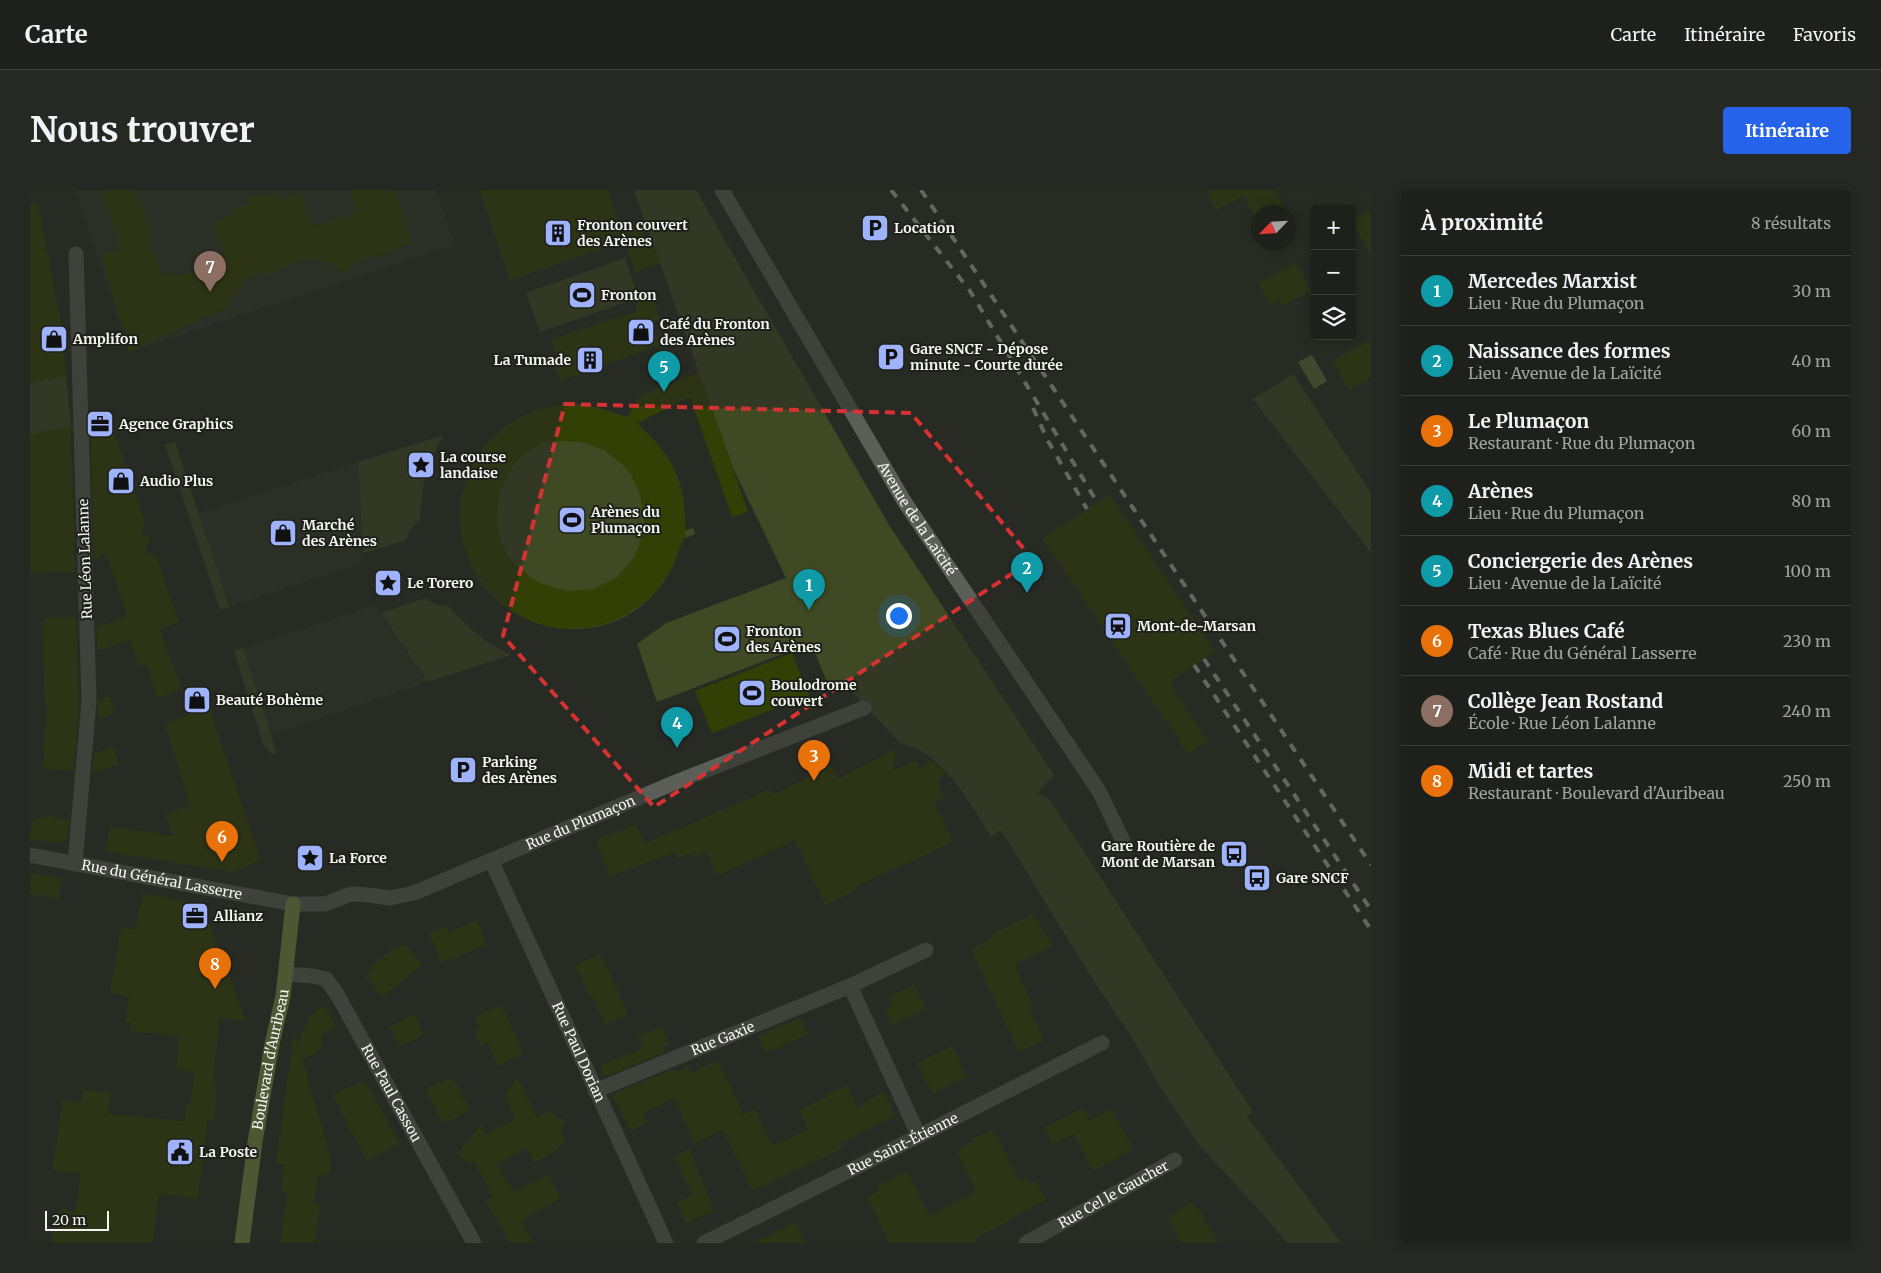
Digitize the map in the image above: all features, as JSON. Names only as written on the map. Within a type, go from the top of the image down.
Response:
[{"type":"main road","name":"Boulevard d'Auribeau","points":[[242,1243],[255,1142],[272,1044],[287,974],[293,904]]},
{"type":"street","name":"Avenue de la Laïcité","points":[[722,190],[904,501],[1099,791],[1123,841]]},
{"type":"street","name":"Rue Léon Lalanne","points":[[75,864],[89,701],[76,254]]},
{"type":"street","name":"Rue du Plumaçon","points":[[293,904],[325,904],[351,894],[390,898],[414,893],[681,780],[864,708]]},
{"type":"street","name":"Rue du Général Lasserre","points":[[30,854],[293,904]]},
{"type":"street","name":"Rue Paul Dorian","points":[[491,860],[666,1243]]},
{"type":"street","name":"Rue Gaxie","points":[[595,1091],[850,986],[926,950]]},
{"type":"street","name":"Rue Paul Cassou","points":[[287,974],[326,979],[337,994],[474,1243]]},
{"type":"street","points":[[850,986],[919,1136]]},
{"type":"street","name":"Rue Saint-Étienne","points":[[704,1243],[1102,1043]]},
{"type":"street","name":"Rue Cel le Gaucher","points":[[1026,1243],[1175,1160]]},
{"type":"highlighted area","points":[[565,404],[911,413],[1033,560],[654,807],[503,636]]},
{"type":"shaded area","points":[[75,190],[437,190],[455,245],[129,352]]},
{"type":"shaded area","points":[[634,190],[696,190],[889,525],[1054,775],[1037,793],[1048,798],[1064,821],[1253,1112],[1247,1116],[1341,1243],[1287,1243],[1199,1145],[1157,1082],[1133,1039],[1093,980],[1001,830],[991,837],[964,795],[942,768],[916,748],[900,743],[845,684],[832,694],[811,643],[657,702],[637,644],[666,623],[786,578],[733,468]]},
{"type":"shaded area","name":"Fronton","points":[[625,258],[638,298],[540,332],[526,293]]},
{"type":"shaded area","points":[[1312,355],[1327,381],[1314,389],[1298,362]]},
{"type":"shaded area","points":[[1293,374],[1371,493],[1371,553],[1253,399]]},
{"type":"shaded area","points":[[66,375],[71,425],[30,436],[30,384]]},
{"type":"shaded area","name":"Arènes du Plumaçon","points":[[575,404],[611,412],[627,420],[655,441],[675,471],[681,489],[684,505],[684,531],[693,528],[695,534],[682,539],[673,566],[666,578],[658,589],[632,612],[603,625],[571,629],[540,624],[512,611],[488,590],[470,563],[461,530],[460,510],[469,472],[479,455],[498,433],[509,424],[533,412],[561,405]]},
{"type":"shaded area","points":[[444,435],[429,465],[422,496],[420,519],[410,530],[406,540],[363,553],[358,462]]},
{"type":"shaded area","points":[[175,442],[229,607],[220,610],[165,445]]},
{"type":"shaded area","name":"Marché des Arènes","points":[[358,462],[363,563],[229,607],[198,513]]},
{"type":"shaded area","points":[[425,598],[441,606],[448,606],[477,633],[511,655],[428,682],[381,613]]},
{"type":"shaded area","points":[[375,605],[428,682],[271,735],[243,648]]},
{"type":"shaded area","points":[[243,648],[277,753],[271,754],[263,744],[234,651]]},
{"type":"building","points":[[101,190],[137,190],[153,236],[148,238],[161,275],[171,272],[173,278],[226,258],[213,222],[234,214],[232,209],[248,204],[246,199],[261,194],[263,198],[275,193],[278,200],[300,192],[313,227],[356,212],[349,190],[394,190],[412,243],[350,265],[350,274],[323,262],[305,258],[265,276],[262,269],[243,283],[236,291],[229,306],[129,352],[102,256],[119,249],[116,241],[119,240]]},
{"type":"building","name":"Fronton couvert des Arènes","points":[[480,190],[608,190],[620,225],[638,221],[649,250],[654,247],[660,263],[635,273],[625,241],[510,280]]},
{"type":"building","points":[[1206,190],[1275,190],[1282,205],[1251,205],[1251,210],[1244,196],[1216,210]]},
{"type":"building","points":[[38,204],[61,323],[66,376],[30,384],[30,205]]},
{"type":"building","points":[[1371,210],[1371,257],[1356,229],[1356,219]]},
{"type":"building","points":[[1296,263],[1311,291],[1282,307],[1278,300],[1269,305],[1258,283]]},
{"type":"building","points":[[652,295],[660,320],[652,323],[660,345],[561,381],[553,362],[558,360],[551,340],[636,312],[637,302]]},
{"type":"building","points":[[1371,339],[1371,378],[1349,390],[1332,361]]},
{"type":"building","points":[[699,372],[748,512],[732,517],[690,397],[637,423],[657,443],[672,465],[684,503],[686,538],[683,539],[672,568],[657,590],[648,600],[626,615],[614,621],[589,628],[562,629],[549,627],[524,618],[501,604],[492,595],[469,562],[461,537],[460,510],[461,497],[469,472],[491,439],[512,422],[536,410],[569,404],[588,406],[628,417],[638,396]],"holes":[[[557,441],[581,442],[604,450],[631,474],[640,495],[644,521],[639,546],[633,558],[616,578],[593,589],[567,591],[542,584],[531,578],[512,561],[500,539],[497,526],[498,501],[501,489],[512,467],[532,449],[545,443]]]},
{"type":"building","points":[[108,415],[145,523],[141,534],[151,537],[145,552],[156,556],[179,622],[160,629],[181,689],[157,698],[147,666],[139,667],[130,640],[97,651],[96,627],[127,616],[106,554],[94,559],[90,421]]},
{"type":"building","points":[[71,425],[75,572],[30,573],[30,436]]},
{"type":"building","points":[[1109,494],[1215,651],[1171,681],[1170,685],[1208,741],[1188,754],[1042,538]]},
{"type":"building","points":[[76,617],[79,707],[74,771],[42,769],[45,754],[43,754],[47,704],[45,704],[43,618]]},
{"type":"building","name":"Boulodrome couvert","points":[[792,653],[809,695],[712,733],[695,691]]},
{"type":"building","points":[[110,696],[114,713],[97,719],[98,700]]},
{"type":"building","points":[[208,707],[261,860],[233,872],[106,852],[110,826],[173,836],[165,814],[190,805],[165,724]]},
{"type":"building","points":[[113,746],[118,765],[92,773],[94,753]]},
{"type":"building","points":[[896,748],[893,770],[916,760],[920,770],[929,760],[945,773],[937,782],[944,797],[934,802],[953,842],[855,887],[857,890],[825,905],[795,840],[717,876],[706,852],[693,857],[691,853],[678,858],[675,852],[610,877],[596,840],[636,824],[644,844],[770,789],[773,795],[831,765],[838,779]]},
{"type":"building","points":[[48,816],[69,820],[67,838],[59,844],[30,839],[32,820]]},
{"type":"building","points":[[30,873],[62,878],[58,899],[30,894]]},
{"type":"building","points":[[143,893],[199,904],[204,909],[246,1021],[219,1018],[213,1086],[217,1086],[214,1121],[208,1120],[198,1199],[159,1194],[152,1243],[51,1243],[59,1208],[75,1212],[81,1174],[52,1170],[63,1100],[81,1103],[83,1089],[111,1093],[107,1114],[184,1121],[186,1105],[190,1105],[194,1072],[176,1069],[178,1036],[130,1031],[131,1023],[125,1022],[129,997],[110,993],[121,927],[135,929]]},
{"type":"building","points":[[1033,914],[1053,946],[1016,964],[1017,967],[1015,968],[1032,1004],[1028,1006],[1044,1040],[1019,1052],[971,950],[992,938],[991,935]]},
{"type":"building","points":[[477,920],[487,945],[441,963],[429,933],[447,926],[449,932]]},
{"type":"building","points":[[404,943],[422,965],[382,997],[365,976],[373,970],[370,967],[394,947],[397,950]]},
{"type":"building","points":[[601,954],[628,1015],[605,1025],[575,965]]},
{"type":"building","points":[[914,984],[926,1009],[893,1025],[885,1010],[893,1006],[889,996]]},
{"type":"building","points":[[324,1005],[336,1027],[321,1036],[322,1047],[314,1054],[302,1059],[330,1156],[330,1174],[318,1176],[314,1204],[320,1205],[315,1243],[280,1243],[287,1192],[281,1191],[284,1164],[276,1164],[294,1031],[298,1044],[309,1016]]},
{"type":"building","points":[[501,1005],[524,1054],[498,1066],[488,1043],[481,1046],[474,1030],[480,1027],[475,1017]]},
{"type":"building","points":[[414,1014],[424,1035],[400,1047],[389,1027]]},
{"type":"building","points":[[800,1017],[808,1034],[765,1053],[758,1037]]},
{"type":"building","points":[[661,1027],[669,1045],[664,1047],[666,1052],[604,1077],[600,1066],[643,1048],[638,1036]]},
{"type":"building","points":[[952,1046],[967,1077],[933,1094],[917,1063]]},
{"type":"building","points":[[718,1060],[743,1114],[755,1109],[772,1146],[808,1129],[799,1110],[827,1097],[826,1094],[847,1085],[857,1108],[884,1091],[895,1116],[841,1143],[843,1148],[753,1191],[723,1130],[694,1144],[674,1098],[643,1114],[647,1123],[630,1131],[612,1094],[674,1069],[676,1072],[688,1066],[690,1072],[693,1072]]},
{"type":"building","points":[[453,1077],[469,1110],[443,1124],[425,1089]]},
{"type":"building","points":[[517,1078],[537,1117],[551,1110],[554,1117],[565,1119],[560,1131],[565,1141],[558,1149],[534,1163],[527,1148],[497,1164],[513,1192],[549,1174],[560,1199],[521,1221],[533,1243],[510,1243],[485,1200],[493,1196],[474,1162],[467,1162],[457,1154],[481,1124],[485,1134],[515,1119],[504,1095]]},
{"type":"building","points":[[365,1081],[400,1144],[367,1161],[332,1094]]},
{"type":"building","points":[[1082,1108],[1089,1121],[1111,1108],[1133,1149],[1093,1171],[1074,1134],[1052,1144],[1044,1127]]},
{"type":"building","points":[[993,1129],[1019,1180],[1026,1177],[1030,1184],[1035,1180],[1046,1200],[976,1238],[976,1243],[889,1243],[867,1197],[879,1191],[877,1186],[907,1171],[929,1216],[976,1192],[956,1150],[973,1141],[972,1139]]},
{"type":"building","points":[[689,1149],[713,1208],[711,1209],[712,1212],[686,1223],[676,1202],[692,1195],[674,1156]]},
{"type":"building","points":[[1191,1203],[1195,1209],[1198,1208],[1218,1243],[1181,1243],[1167,1217]]},
{"type":"building","points":[[795,1222],[806,1243],[753,1243]]},
{"type":"railway","points":[[891,190],[970,291],[1097,502]]},
{"type":"railway","points":[[921,190],[1371,865]]},
{"type":"railway","points":[[1033,408],[1048,441],[1087,509]]},
{"type":"railway","points":[[1204,659],[1371,910]]},
{"type":"railway","points":[[1194,665],[1371,930]]},
{"type":"place","name":"Location","points":[[875,228]]},
{"type":"place","name":"Fronton couvert des Arènes","points":[[558,233]]},
{"type":"place","name":"Collège Jean Rostand","points":[[210,292]]},
{"type":"place","name":"Fronton","points":[[582,295]]},
{"type":"place","name":"Café du Fronton des Arènes","points":[[641,332]]},
{"type":"place","name":"Amplifon","points":[[54,339]]},
{"type":"place","name":"Gare SNCF - Dépose minute - Courte durée","points":[[891,357]]},
{"type":"place","name":"La Tumade","points":[[590,360]]},
{"type":"place","name":"Conciergerie des Arènes","points":[[664,392]]},
{"type":"place","name":"Agence Graphics","points":[[100,424]]},
{"type":"place","name":"La course landaise","points":[[421,465]]},
{"type":"place","name":"Audio Plus","points":[[121,481]]},
{"type":"place","name":"Arènes du Plumaçon","points":[[572,520]]},
{"type":"place","name":"Marché des Arènes","points":[[283,533]]},
{"type":"place","name":"Le Torero","points":[[388,583]]},
{"type":"place","name":"Naissance des formes","points":[[1027,593]]},
{"type":"place","name":"Mercedes Marxist","points":[[809,610]]},
{"type":"place","name":"Mont-de-Marsan","points":[[1118,626]]},
{"type":"place","name":"Fronton des Arènes","points":[[727,639]]},
{"type":"place","name":"Boulodrome couvert","points":[[752,693]]},
{"type":"place","name":"Beauté Bohème","points":[[197,700]]},
{"type":"place","name":"Arènes","points":[[677,748]]},
{"type":"place","name":"Parking des Arènes","points":[[463,770]]},
{"type":"place","name":"Le Plumaçon","points":[[814,781]]},
{"type":"place","name":"Gare Routière de Mont de Marsan","points":[[1234,854]]},
{"type":"place","name":"La Force","points":[[310,858]]},
{"type":"place","name":"Texas Blues Café","points":[[222,862]]},
{"type":"place","name":"Gare SNCF","points":[[1257,878]]},
{"type":"place","name":"Allianz","points":[[195,916]]},
{"type":"place","name":"Midi et tartes","points":[[215,989]]},
{"type":"place","name":"La Poste","points":[[180,1152]]}]
